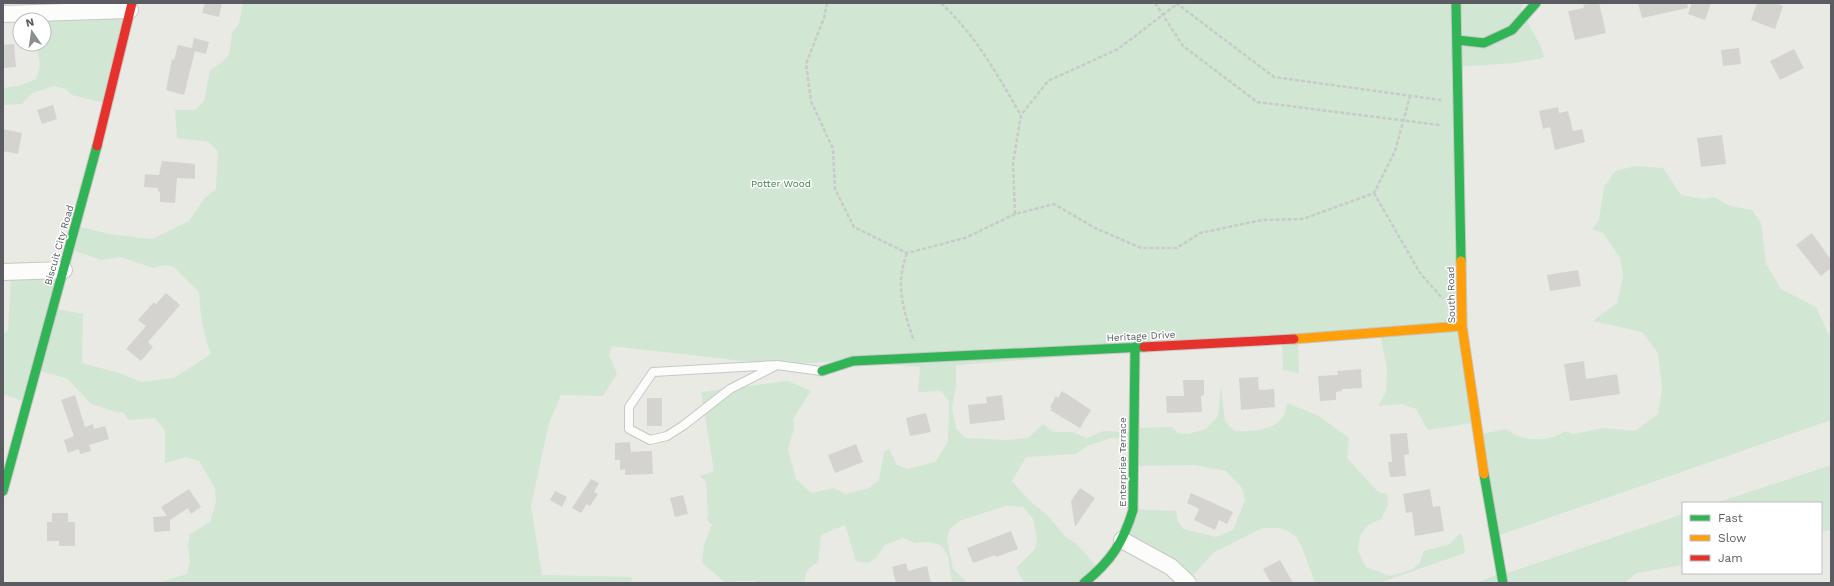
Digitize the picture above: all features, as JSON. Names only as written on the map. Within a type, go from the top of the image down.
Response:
[{"type":"street","name":"South Road","points":[[1456,3],[1460,128],[1462,326],[1480,452],[1503,583]]},
{"type":"street","points":[[1457,40],[1484,43],[1512,30],[1536,3]]},
{"type":"street","points":[[3,14],[131,6]]},
{"type":"street","name":"Biscuit City Road","points":[[3,491],[105,117],[131,6]]},
{"type":"street","points":[[3,272],[64,270]]},
{"type":"street","name":"Heritage Drive","points":[[822,371],[854,361],[920,359],[1364,335],[1462,326]]},
{"type":"street","name":"Enterprise Terrace","points":[[1084,583],[1096,574],[1113,557],[1126,535],[1133,510],[1134,347]]},
{"type":"street","points":[[1122,540],[1171,567],[1188,583]]},
{"type":"lane","points":[[777,365],[730,389],[684,425],[667,436],[650,440],[629,429],[629,407],[652,372],[777,365],[822,371]]},
{"type":"path","points":[[827,3],[824,18],[806,64],[811,101],[833,149],[835,189],[854,226],[907,253],[966,238],[1015,214],[1054,204],[1095,228],[1140,248],[1177,248],[1200,233],[1262,220],[1303,219],[1374,193],[1395,151],[1410,96]]},
{"type":"path","points":[[941,3],[957,18],[984,52],[1021,115]]},
{"type":"path","points":[[1155,3],[1183,46],[1257,102],[1460,128]]},
{"type":"path","points":[[1015,214],[1013,163],[1021,115],[1048,81],[1118,49],[1176,4],[1274,77],[1459,103]]},
{"type":"path","points":[[1374,193],[1420,273],[1444,300]]},
{"type":"path","points":[[907,253],[901,268],[903,310],[920,359]]},
{"type":"green space","name":"Potter Wood","points":[[243,3],[1523,3],[1521,9],[1542,49],[1544,56],[1542,58],[1516,63],[1459,67],[1472,423],[1428,430],[1416,409],[1402,404],[1378,406],[1386,392],[1387,369],[1380,334],[1298,337],[1299,373],[1283,370],[1282,341],[956,365],[956,387],[952,407],[956,428],[965,438],[1006,440],[1028,438],[1043,424],[1053,432],[1072,432],[1087,438],[1103,431],[1127,432],[1134,428],[1172,427],[1178,433],[1188,434],[1206,429],[1218,416],[1221,385],[1225,421],[1234,431],[1254,431],[1275,424],[1284,415],[1287,403],[1319,416],[1349,438],[1347,458],[1378,492],[1387,494],[1388,505],[1381,519],[1368,525],[1360,536],[1358,551],[1366,567],[1390,576],[1411,570],[1419,564],[1424,551],[1450,544],[1460,533],[1463,538],[1465,553],[1379,583],[1315,583],[1302,547],[1296,537],[1286,530],[1279,528],[1262,528],[1213,553],[1189,580],[1126,541],[1134,509],[1176,511],[1178,521],[1183,529],[1216,537],[1233,530],[1245,500],[1242,488],[1226,471],[1195,465],[1135,466],[1132,439],[1111,438],[1087,446],[1076,454],[1026,457],[1012,481],[1030,501],[1047,515],[1067,538],[1076,543],[1098,568],[1087,583],[1024,583],[1016,568],[1035,549],[1037,540],[1033,519],[1023,507],[1005,506],[959,521],[949,530],[947,539],[953,569],[968,583],[952,583],[948,556],[941,545],[928,542],[915,543],[903,538],[885,545],[876,558],[868,563],[856,561],[845,525],[821,535],[818,563],[808,570],[805,576],[805,583],[757,583],[754,581],[735,581],[733,583],[726,583],[702,563],[704,545],[712,525],[707,520],[706,482],[700,476],[714,471],[701,392],[788,381],[811,391],[793,419],[794,429],[788,449],[796,479],[811,493],[834,488],[846,494],[869,488],[879,480],[884,452],[889,449],[897,465],[908,469],[935,462],[948,442],[949,401],[941,391],[918,392],[920,367],[846,361],[777,365],[612,346],[609,355],[617,374],[603,396],[561,395],[549,423],[531,506],[542,575],[633,577],[630,583],[157,583],[187,574],[190,561],[188,545],[190,534],[210,522],[216,502],[215,488],[199,461],[186,457],[165,463],[165,431],[155,418],[128,420],[124,413],[91,404],[68,379],[36,370],[23,401],[3,394],[3,335],[8,330],[11,272],[61,269],[57,309],[83,314],[82,363],[119,373],[142,382],[174,378],[211,354],[202,323],[199,292],[174,267],[165,265],[153,268],[121,257],[101,260],[75,251],[76,226],[109,234],[152,239],[189,221],[204,199],[216,189],[218,151],[209,142],[177,138],[175,110],[195,110],[204,101],[210,70],[226,59],[230,51],[232,32],[239,24]]},
{"type":"green space","points":[[125,9],[104,103],[72,95],[66,89],[54,86],[32,93],[22,104],[3,105],[3,88],[19,86],[36,79],[40,65],[38,52],[52,52],[52,19]]},
{"type":"green space","points":[[1636,166],[1663,168],[1681,195],[1704,199],[1714,197],[1730,206],[1752,210],[1761,223],[1766,264],[1781,289],[1816,307],[1831,339],[1831,420],[1497,536],[1477,435],[1506,429],[1527,439],[1543,439],[1551,438],[1565,431],[1573,434],[1604,428],[1635,431],[1658,414],[1662,388],[1658,353],[1642,332],[1593,321],[1617,303],[1623,276],[1620,258],[1603,233],[1592,229],[1599,220],[1604,187],[1615,171]]},
{"type":"green space","points":[[1831,465],[1831,530],[1822,532],[1822,502],[1719,502]]},
{"type":"green space","points":[[1682,514],[1682,565],[1637,573],[1624,583],[1476,583],[1498,574],[1504,574]]},
{"type":"building","points":[[205,3],[222,3],[219,17],[202,13]]},
{"type":"building","points":[[1599,3],[1606,33],[1575,40],[1568,11],[1584,8],[1583,5]]},
{"type":"building","points":[[1638,3],[1687,3],[1688,8],[1642,18]]},
{"type":"building","points":[[1692,3],[1711,3],[1705,20],[1688,14]]},
{"type":"building","points":[[1757,3],[1776,3],[1783,6],[1775,29],[1751,20]]},
{"type":"building","points":[[194,38],[209,42],[206,54],[195,51],[184,95],[166,90],[172,59],[174,60],[178,45],[192,48]]},
{"type":"building","points":[[12,44],[12,52],[15,52],[16,67],[3,68],[3,45]]},
{"type":"building","points":[[1739,48],[1741,64],[1723,66],[1721,50]]},
{"type":"building","points":[[1794,49],[1804,68],[1780,80],[1770,61]]},
{"type":"building","points":[[53,105],[57,119],[42,124],[37,110]]},
{"type":"building","points":[[1558,107],[1559,113],[1568,111],[1573,131],[1582,129],[1585,142],[1555,150],[1550,127],[1543,129],[1539,111]]},
{"type":"building","points":[[3,129],[22,133],[18,154],[3,151]]},
{"type":"building","points":[[1722,135],[1726,164],[1701,167],[1697,138]]},
{"type":"building","points":[[162,161],[195,164],[195,179],[177,178],[175,203],[160,202],[160,192],[158,191],[158,188],[144,187],[145,174],[159,175]]},
{"type":"building","points":[[1812,233],[1831,260],[1831,268],[1821,276],[1796,245]]},
{"type":"building","points":[[1578,270],[1581,286],[1550,291],[1547,275]]},
{"type":"building","points":[[166,293],[180,305],[148,342],[153,347],[141,361],[126,349],[146,326],[138,320],[154,302],[156,304]]},
{"type":"building","points":[[1584,361],[1586,379],[1617,374],[1620,394],[1570,401],[1564,364]]},
{"type":"building","points":[[1361,369],[1362,388],[1342,389],[1342,391],[1336,392],[1336,400],[1320,401],[1318,376],[1338,375],[1337,371]]},
{"type":"building","points":[[1258,377],[1259,390],[1274,389],[1275,407],[1241,410],[1239,378]]},
{"type":"building","points":[[1183,380],[1204,380],[1204,395],[1201,396],[1202,412],[1167,413],[1166,396],[1184,396]]},
{"type":"building","points":[[1062,391],[1091,410],[1080,428],[1050,410],[1056,396],[1058,398]]},
{"type":"building","points":[[75,395],[85,427],[93,424],[94,429],[105,426],[109,439],[89,445],[91,451],[80,454],[79,449],[68,453],[64,440],[74,436],[61,400]]},
{"type":"building","points":[[1002,395],[1005,420],[970,424],[968,405],[987,403],[986,397]]},
{"type":"building","points":[[647,398],[662,398],[662,426],[647,426]]},
{"type":"building","points":[[926,413],[931,432],[910,436],[906,418]]},
{"type":"building","points":[[1407,433],[1409,454],[1404,455],[1406,476],[1390,477],[1388,462],[1392,462],[1390,434]]},
{"type":"building","points":[[630,442],[631,452],[652,451],[653,474],[625,475],[625,469],[620,470],[620,460],[615,460],[615,443]]},
{"type":"building","points":[[856,444],[863,462],[835,473],[828,455]]},
{"type":"building","points":[[591,479],[599,483],[594,492],[598,494],[590,506],[587,504],[581,513],[572,508]]},
{"type":"building","points":[[1080,488],[1095,498],[1075,527],[1071,501]]},
{"type":"building","points":[[189,489],[201,507],[191,514],[188,508],[170,520],[170,531],[154,532],[153,517],[167,516],[161,507]]},
{"type":"building","points":[[1430,489],[1433,507],[1440,506],[1444,531],[1415,536],[1412,512],[1406,513],[1403,494]]},
{"type":"building","points":[[555,491],[567,497],[562,507],[550,500]]},
{"type":"building","points":[[1191,493],[1233,512],[1227,524],[1219,520],[1215,530],[1194,520],[1199,509],[1187,503]]},
{"type":"building","points":[[683,495],[688,514],[675,517],[670,498]]},
{"type":"building","points":[[52,513],[68,513],[68,522],[75,522],[75,546],[59,546],[59,541],[47,541],[47,522],[52,522]]},
{"type":"building","points":[[1011,531],[1018,549],[973,563],[967,548]]},
{"type":"building","points":[[1280,560],[1293,583],[1271,583],[1263,569]]},
{"type":"building","points":[[906,563],[908,571],[927,566],[931,583],[896,583],[892,567]]},
{"type":"traffic: fast","points":[[1456,3],[1461,261]]},
{"type":"traffic: fast","points":[[1457,40],[1484,43],[1512,30],[1536,3]]},
{"type":"traffic: fast","points":[[3,491],[97,146]]},
{"type":"traffic: fast","points":[[1084,583],[1102,567],[1115,551],[1125,532],[1133,510],[1135,347]]},
{"type":"traffic: fast","points":[[822,371],[853,361],[1144,347]]},
{"type":"traffic: fast","points":[[1484,474],[1503,583]]},
{"type":"traffic: slow","points":[[1461,261],[1462,326],[1484,474]]},
{"type":"traffic: slow","points":[[1294,339],[1462,326]]},
{"type":"traffic: jam","points":[[97,146],[132,3]]},
{"type":"traffic: jam","points":[[1144,347],[1294,339]]}]
